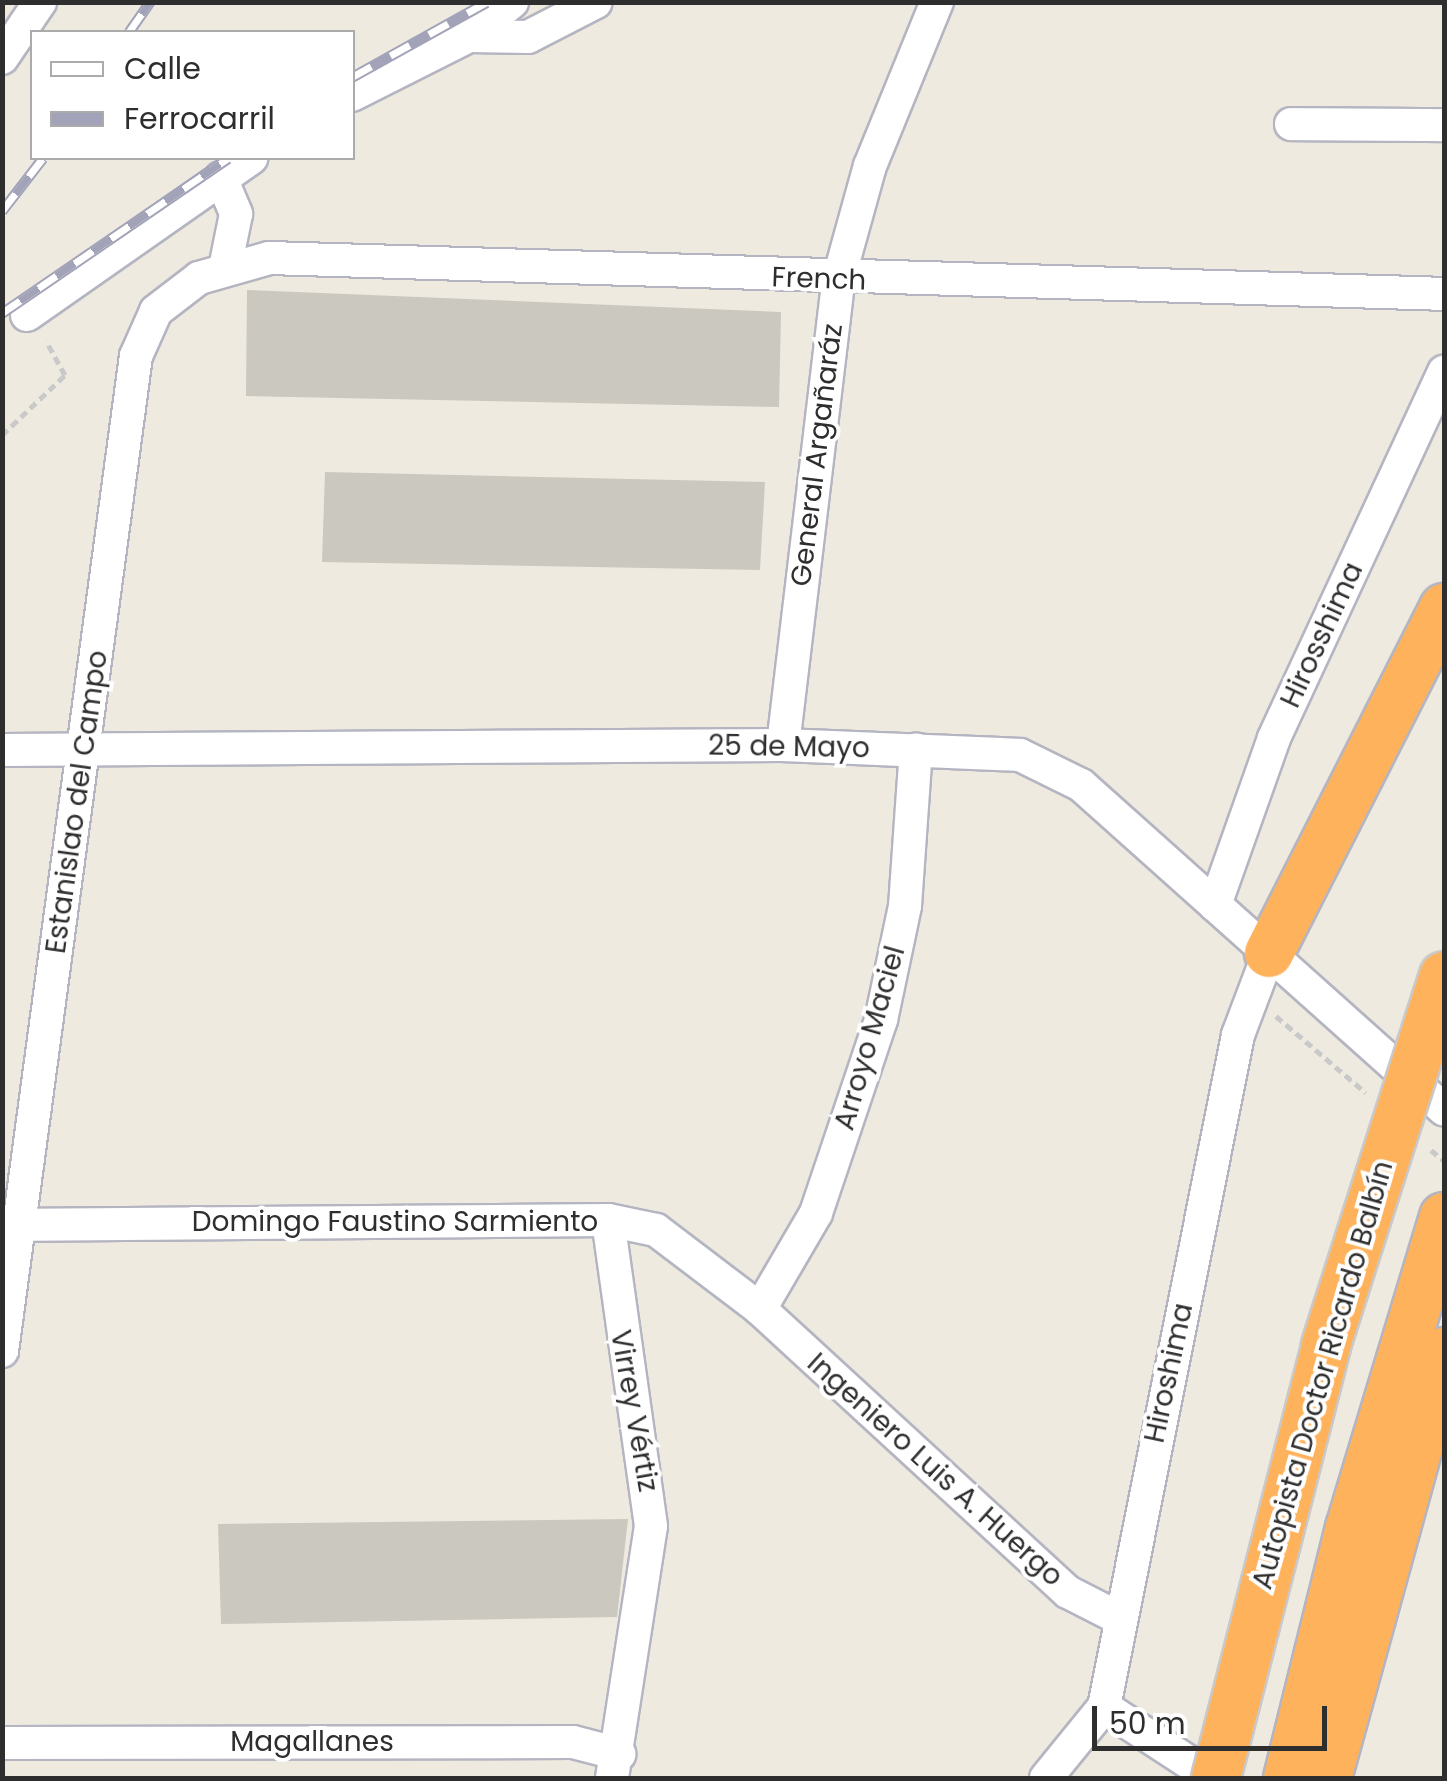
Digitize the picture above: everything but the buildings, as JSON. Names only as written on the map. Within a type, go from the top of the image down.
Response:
[{"type":"highway","points":[[1269,953],[1444,608]]},
{"type":"highway","name":"Autopista Doctor Ricardo Balbín","points":[[1214,1778],[1326,1345],[1444,976]]},
{"type":"highway","points":[[1288,1778],[1350,1528],[1444,1216]]},
{"type":"highway","points":[[1327,1778],[1444,1352]]},
{"type":"street","points":[[2,58],[40,2]]},
{"type":"street","points":[[355,93],[469,36],[512,2]]},
{"type":"street","points":[[469,36],[544,31],[596,2]]},
{"type":"street","name":"General Argañaráz","points":[[783,745],[838,280],[870,166],[937,2]]},
{"type":"street","points":[[1291,124],[1444,125]]},
{"type":"street","points":[[27,316],[248,160]]},
{"type":"street","points":[[212,270],[236,214],[221,178]]},
{"type":"street","name":"French","points":[[212,270],[1444,294]]},
{"type":"street","name":"Estanislao del Campo","points":[[2,1352],[11,1225],[84,752],[136,356],[156,311],[212,270]]},
{"type":"street","name":"Hirosshima","points":[[1215,905],[1274,738],[1444,372]]},
{"type":"street","name":"25 de Mayo","points":[[2,750],[783,745],[916,749],[1046,763],[1215,905],[1444,1109]]},
{"type":"street","name":"Arroyo Maciel","points":[[760,1309],[816,1214],[881,1020],[905,906],[916,749]]},
{"type":"street","name":"Hiroshima","points":[[1046,1778],[1104,1707],[1238,1035],[1269,953]]},
{"type":"street","name":"Domingo Faustino Sarmiento","points":[[11,1225],[608,1220],[684,1246],[760,1309]]},
{"type":"street","name":"Virrey Vértiz","points":[[608,1220],[652,1526],[615,1766]]},
{"type":"street","name":"Ingeniero Luis A. Huergo","points":[[760,1309],[1068,1592],[1120,1618]]},
{"type":"street","points":[[1104,1707],[1214,1778]]},
{"type":"street","name":"Magallanes","points":[[2,1743],[573,1742],[615,1766]]},
{"type":"path","points":[[2,435],[65,375],[27,316]]},
{"type":"path","points":[[1270,1033],[1274,1014],[1374,1100]]},
{"type":"path","points":[[1416,1136],[1444,1161]]},
{"type":"railway","points":[[130,30],[150,2]]},
{"type":"railway","points":[[355,75],[487,2]]},
{"type":"railway","points":[[2,211],[41,160]]},
{"type":"railway","points":[[2,313],[225,160]]}]
